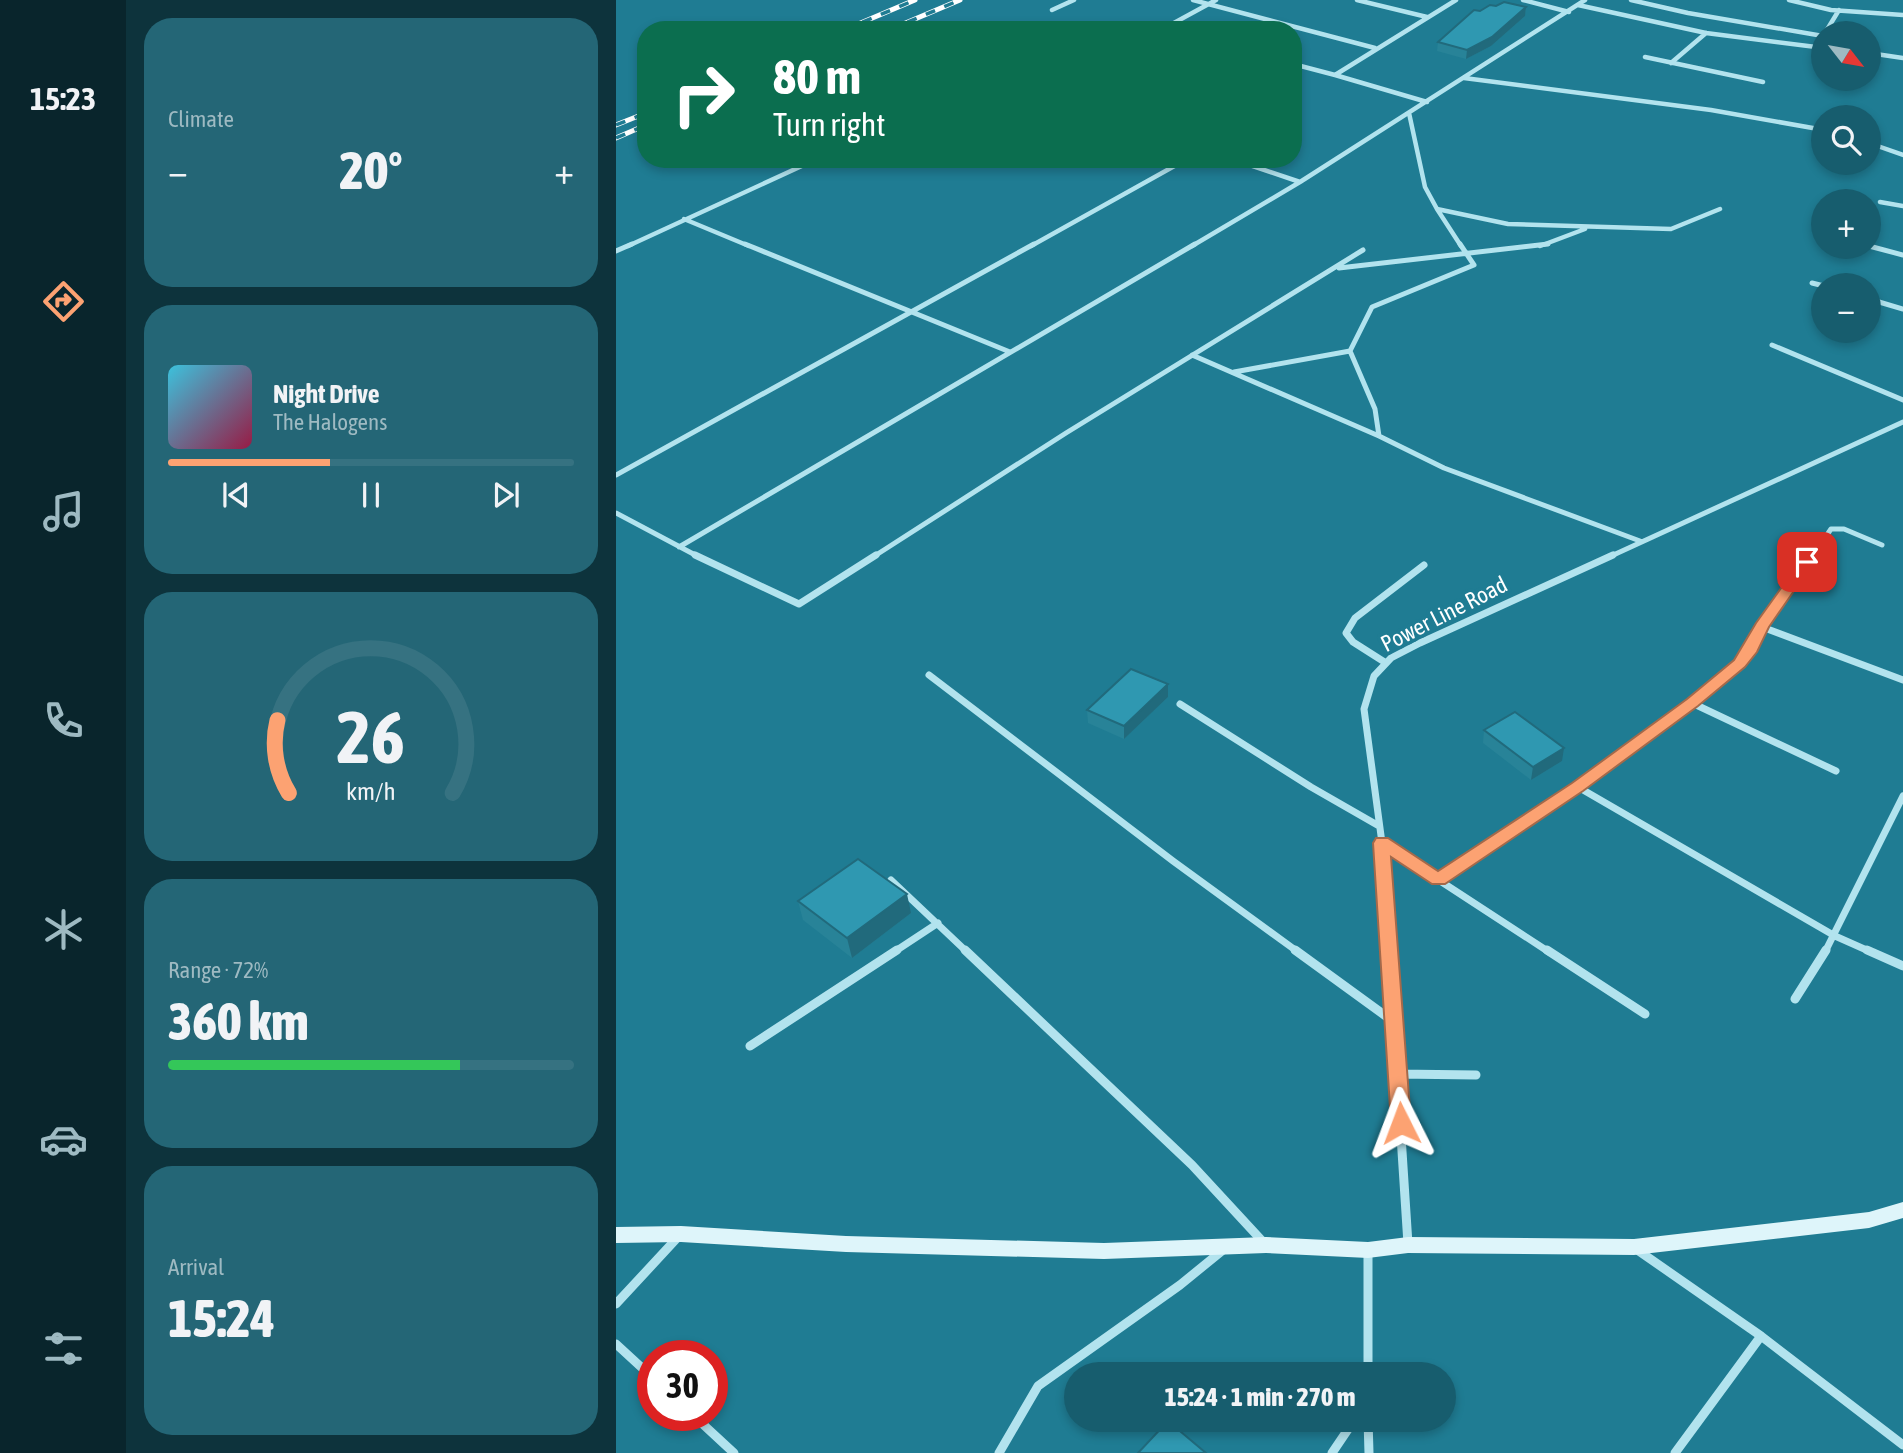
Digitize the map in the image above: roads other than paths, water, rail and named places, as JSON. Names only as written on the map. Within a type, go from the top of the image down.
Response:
[{"type":"street","points":[[1052,10],[1074,0]]},
{"type":"street","points":[[1193,0],[1273,21]]},
{"type":"street","points":[[1178,21],[1216,0]]},
{"type":"street","points":[[1357,0],[1427,17]]},
{"type":"street","points":[[1335,75],[1456,0]]},
{"type":"street","points":[[1523,0],[1569,12]]},
{"type":"street","points":[[679,547],[1300,182],[1584,0]]},
{"type":"street","points":[[1631,0],[1688,13],[1811,33]]},
{"type":"street","points":[[1789,0],[1839,10],[1903,15]]},
{"type":"street","points":[[1578,5],[1706,33],[1811,46]]},
{"type":"street","points":[[1832,21],[1839,10]]},
{"type":"street","points":[[1302,29],[1375,48]]},
{"type":"street","points":[[1671,62],[1706,33]]},
{"type":"street","points":[[1881,55],[1903,58]]},
{"type":"street","points":[[1645,57],[1763,82]]},
{"type":"street","points":[[1302,66],[1427,102]]},
{"type":"street","points":[[1464,78],[1711,110],[1811,128]]},
{"type":"street","points":[[1379,436],[1375,409],[1350,351],[1372,307],[1474,265],[1425,187],[1409,113]]},
{"type":"street","points":[[1881,147],[1903,155]]},
{"type":"street","points":[[616,251],[797,168]]},
{"type":"street","points":[[616,475],[1172,168]]},
{"type":"street","points":[[1259,168],[1300,182]]},
{"type":"street","points":[[1881,202],[1903,206]]},
{"type":"street","points":[[1437,209],[1508,224],[1671,229],[1720,209]]},
{"type":"street","points":[[684,219],[1010,352]]},
{"type":"street","points":[[1335,268],[1545,245],[1587,228]]},
{"type":"street","points":[[1881,249],[1903,255]]},
{"type":"street","points":[[618,516],[799,604],[1363,250]]},
{"type":"street","points":[[1881,303],[1903,309]]},
{"type":"street","points":[[1772,345],[1903,400]]},
{"type":"street","points":[[1232,372],[1350,351]]},
{"type":"street","points":[[1192,355],[1379,436],[1444,468],[1640,541]]},
{"type":"street","name":"Power Line Road","points":[[1408,1245],[1382,843],[1364,709],[1374,676],[1391,657],[1420,643],[1903,422]]},
{"type":"street","points":[[1438,880],[1577,787],[1692,703],[1740,664],[1762,627],[1831,529],[1844,529],[1882,545]]},
{"type":"street","points":[[1386,663],[1353,642],[1346,633],[1347,628],[1354,618],[1424,565]]},
{"type":"street","points":[[1762,627],[1903,680]]},
{"type":"street","points":[[929,675],[1194,877],[1394,1022]]},
{"type":"street","points":[[1692,703],[1836,771]]},
{"type":"street","points":[[1180,704],[1311,787],[1379,826]]},
{"type":"street","points":[[1577,787],[1835,936],[1903,966]]},
{"type":"street","points":[[1795,999],[1835,936],[1903,796]]},
{"type":"street","points":[[1382,843],[1645,1014]]},
{"type":"street","points":[[891,880],[1192,1165],[1266,1245]]},
{"type":"street","points":[[750,1046],[938,923]]},
{"type":"street","points":[[1398,1074],[1476,1074]]},
{"type":"street","points":[[616,1235],[681,1234],[846,1244],[1104,1251],[1266,1245],[1368,1250],[1408,1245],[1634,1247],[1870,1220],[1903,1210]]},
{"type":"street","points":[[616,1304],[681,1234]]},
{"type":"street","points":[[999,1453],[1038,1386],[1180,1285],[1226,1247]]},
{"type":"street","points":[[1634,1247],[1761,1336],[1903,1446]]},
{"type":"street","points":[[1368,1250],[1368,1362]]},
{"type":"street","points":[[1675,1453],[1761,1336]]},
{"type":"street","points":[[616,1344],[637,1363]]},
{"type":"street","points":[[710,1431],[734,1453]]},
{"type":"street","points":[[1332,1453],[1346,1432]]},
{"type":"street","points":[[1368,1432],[1369,1453]]},
{"type":"railway","points":[[865,21],[915,0]]},
{"type":"railway","points":[[910,21],[960,0]]},
{"type":"railway","points":[[616,125],[637,117]]},
{"type":"railway","points":[[616,138],[637,129]]}]
